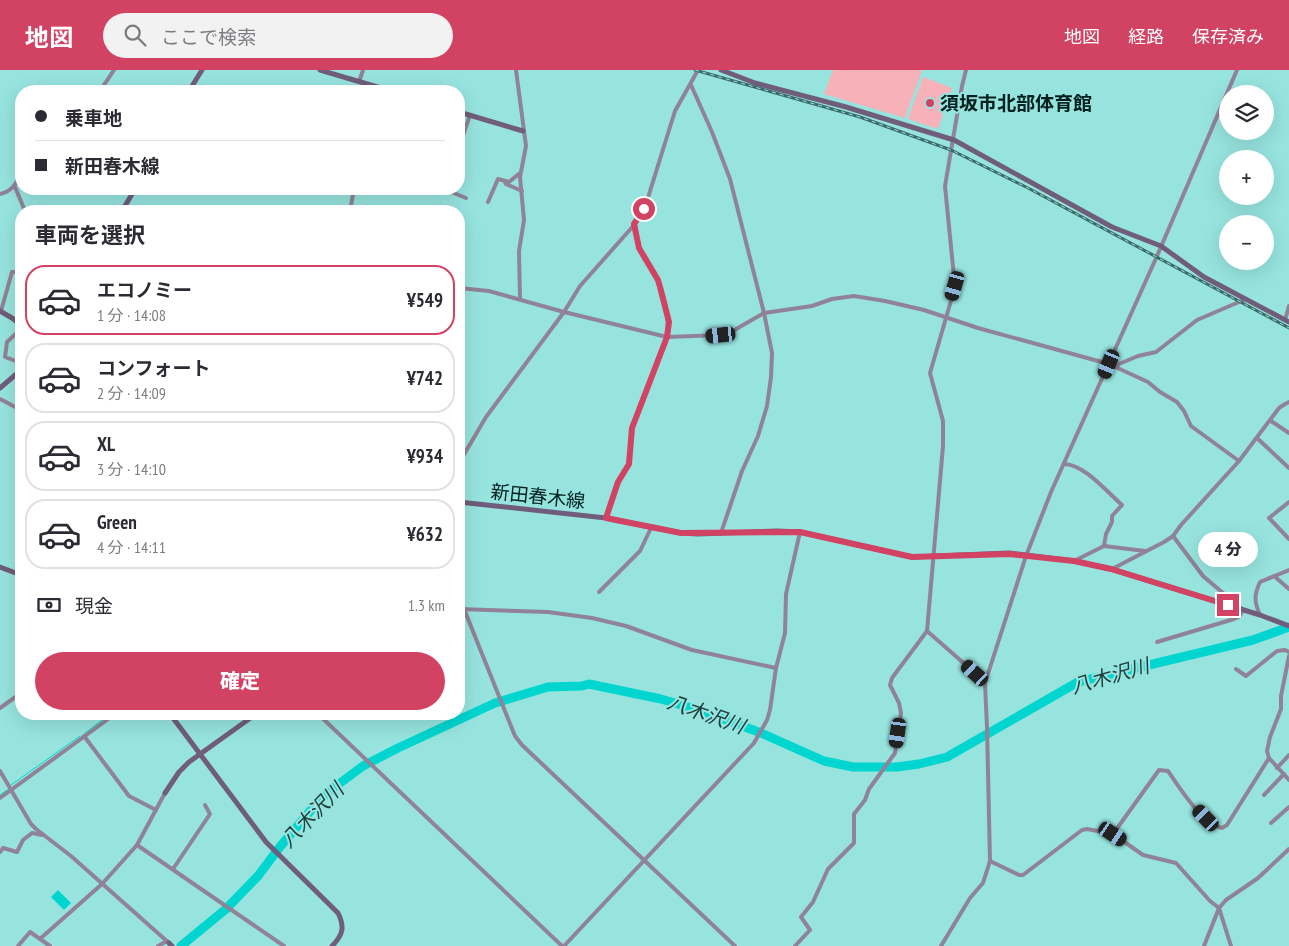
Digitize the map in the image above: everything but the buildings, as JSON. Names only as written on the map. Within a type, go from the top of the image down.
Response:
[{"type":"street","points":[[104,85],[114,70]]},
{"type":"street","points":[[193,85],[202,70]]},
{"type":"street","points":[[320,70],[370,85]]},
{"type":"street","points":[[359,82],[363,70]]},
{"type":"street","points":[[516,70],[526,138],[520,173],[524,220],[520,251],[520,299]]},
{"type":"street","points":[[465,453],[486,417],[564,312],[580,286],[634,224],[644,209],[675,111],[698,70]]},
{"type":"street","points":[[721,70],[755,83],[846,107],[954,140],[1112,227],[1161,246],[1204,276],[1287,321],[1289,306]]},
{"type":"street","points":[[795,946],[810,930],[801,917],[813,902],[828,869],[854,843],[854,814],[895,753],[901,713],[899,703],[890,685],[892,678],[927,631],[943,446],[943,421],[930,373],[955,286],[945,186],[966,70]]},
{"type":"street","points":[[941,946],[970,898],[982,883],[990,861],[988,739],[984,683],[1026,556],[1064,464],[1237,70]]},
{"type":"street","points":[[691,85],[730,178],[764,313],[772,353],[771,377],[758,436],[742,472],[722,533]]},
{"type":"street","points":[[465,114],[524,131]]},
{"type":"street","points":[[465,130],[470,115]]},
{"type":"street","points":[[505,182],[509,182],[520,173]]},
{"type":"street","points":[[488,202],[498,179],[522,191]]},
{"type":"street","points":[[0,194],[8,192],[15,187]]},
{"type":"street","points":[[459,195],[466,198]]},
{"type":"street","points":[[606,518],[618,482],[629,464],[632,428],[667,337],[669,322],[658,280],[639,248],[634,224]]},
{"type":"street","points":[[15,272],[12,272],[0,311],[15,321]]},
{"type":"street","points":[[465,289],[489,291],[564,312],[667,337],[721,335],[731,332],[764,313],[812,306],[832,299],[854,296],[924,310],[945,318],[1117,367],[1148,382],[1177,402],[1184,411],[1191,426],[1239,461]]},
{"type":"street","points":[[1117,367],[1119,364],[1138,356],[1156,352],[1184,329],[1206,315],[1246,300]]},
{"type":"street","points":[[15,335],[7,342],[5,357],[15,361]]},
{"type":"street","points":[[0,388],[15,375]]},
{"type":"street","points":[[0,399],[15,407]]},
{"type":"street","points":[[1111,569],[1173,536],[1181,524],[1239,461],[1280,408],[1289,402]]},
{"type":"street","points":[[1271,421],[1289,433]]},
{"type":"street","points":[[1257,438],[1289,468]]},
{"type":"street","points":[[1064,464],[1072,464],[1095,480],[1122,505],[1112,516],[1112,522],[1106,534],[1104,546]]},
{"type":"street","points":[[1289,502],[1269,518],[1289,539]]},
{"type":"street","name":"新田春木線","points":[[465,503],[606,518],[681,533],[800,532],[912,557],[932,558],[1009,554],[1074,561],[1111,569],[1287,625]]},
{"type":"street","points":[[599,592],[640,551],[651,528]]},
{"type":"street","points":[[324,720],[563,946],[754,743],[767,720],[776,668],[785,633],[786,594],[800,532]]},
{"type":"street","points":[[1158,642],[1234,619],[1239,617],[1243,610],[1202,576],[1173,536]]},
{"type":"street","points":[[1074,561],[1104,546],[1146,551]]},
{"type":"street","points":[[0,567],[15,573]]},
{"type":"street","points":[[1260,615],[1255,603],[1256,590],[1260,582],[1289,570]]},
{"type":"street","points":[[1274,576],[1289,589]]},
{"type":"street","points":[[465,609],[548,612],[592,618],[626,626],[692,650],[776,668]]},
{"type":"street","points":[[465,618],[515,736],[522,745],[735,946]]},
{"type":"street","points":[[927,631],[969,667],[984,683]]},
{"type":"street","points":[[1236,669],[1246,676],[1277,651],[1284,650],[1289,652]]},
{"type":"street","points":[[1289,656],[1281,696],[1281,709],[1267,750],[1268,758],[1289,780]]},
{"type":"street","points":[[0,708],[15,697]]},
{"type":"street","points":[[0,798],[107,720]]},
{"type":"street","points":[[175,720],[266,842],[338,913],[343,924],[341,936],[332,946]]},
{"type":"street","points":[[41,938],[102,884],[137,845],[165,793],[179,772],[248,720]]},
{"type":"street","points":[[84,736],[128,796],[156,810]]},
{"type":"street","points":[[1277,768],[1289,755]]},
{"type":"street","points":[[1113,834],[1159,770],[1168,771],[1198,811],[1216,827],[1222,828],[1227,825],[1268,758]]},
{"type":"street","points":[[0,771],[31,824],[42,836],[71,856],[169,943]]},
{"type":"street","points":[[1264,795],[1284,774]]},
{"type":"street","points":[[173,869],[210,814],[205,805]]},
{"type":"street","points":[[1271,823],[1289,807]]},
{"type":"street","points":[[990,861],[1019,875],[1023,875],[1082,830],[1087,829],[1113,834],[1143,855],[1176,863],[1210,901],[1219,908],[1231,946]]},
{"type":"street","points":[[0,852],[3,848],[17,852],[23,840],[32,833],[42,836]]},
{"type":"street","points":[[137,845],[284,946]]},
{"type":"street","points":[[1204,946],[1219,908],[1226,900],[1270,868],[1289,850]]},
{"type":"street","points":[[18,946],[30,932],[50,946]]},
{"type":"street","points":[[158,946],[169,943]]},
{"type":"shaded area","points":[[833,70],[922,70],[905,118],[824,94]]},
{"type":"shaded area","name":"須坂市北部体育館","points":[[923,77],[952,88],[938,129],[908,119]]},
{"type":"water","points":[[58,890],[71,903],[64,910],[51,897]]},
{"type":"waterway","name":"八木沢川","points":[[465,717],[495,703],[548,687],[589,684],[661,699],[705,712],[761,733],[824,761],[853,767],[897,767],[947,757],[1078,682],[1253,640],[1289,627]]},
{"type":"waterway","points":[[85,733],[102,720]]},
{"type":"waterway","name":"八木沢川","points":[[181,946],[226,909],[258,876],[317,803],[332,789],[363,766],[458,720]]},
{"type":"waterway","points":[[11,785],[80,736]]},
{"type":"waterway","points":[[0,795],[7,790]]},
{"type":"railway","points":[[695,70],[860,117],[951,150],[1028,188],[1289,328]]},
{"type":"place","name":"須坂市北部体育館","points":[[930,103]]},
{"type":"route","points":[[644,209],[634,224],[637,240],[643,256],[658,280],[669,322],[667,337],[632,428],[629,464],[618,482],[606,518],[681,533],[800,532],[912,557],[932,558],[1009,554],[1074,561],[1111,569],[1228,605]]}]
